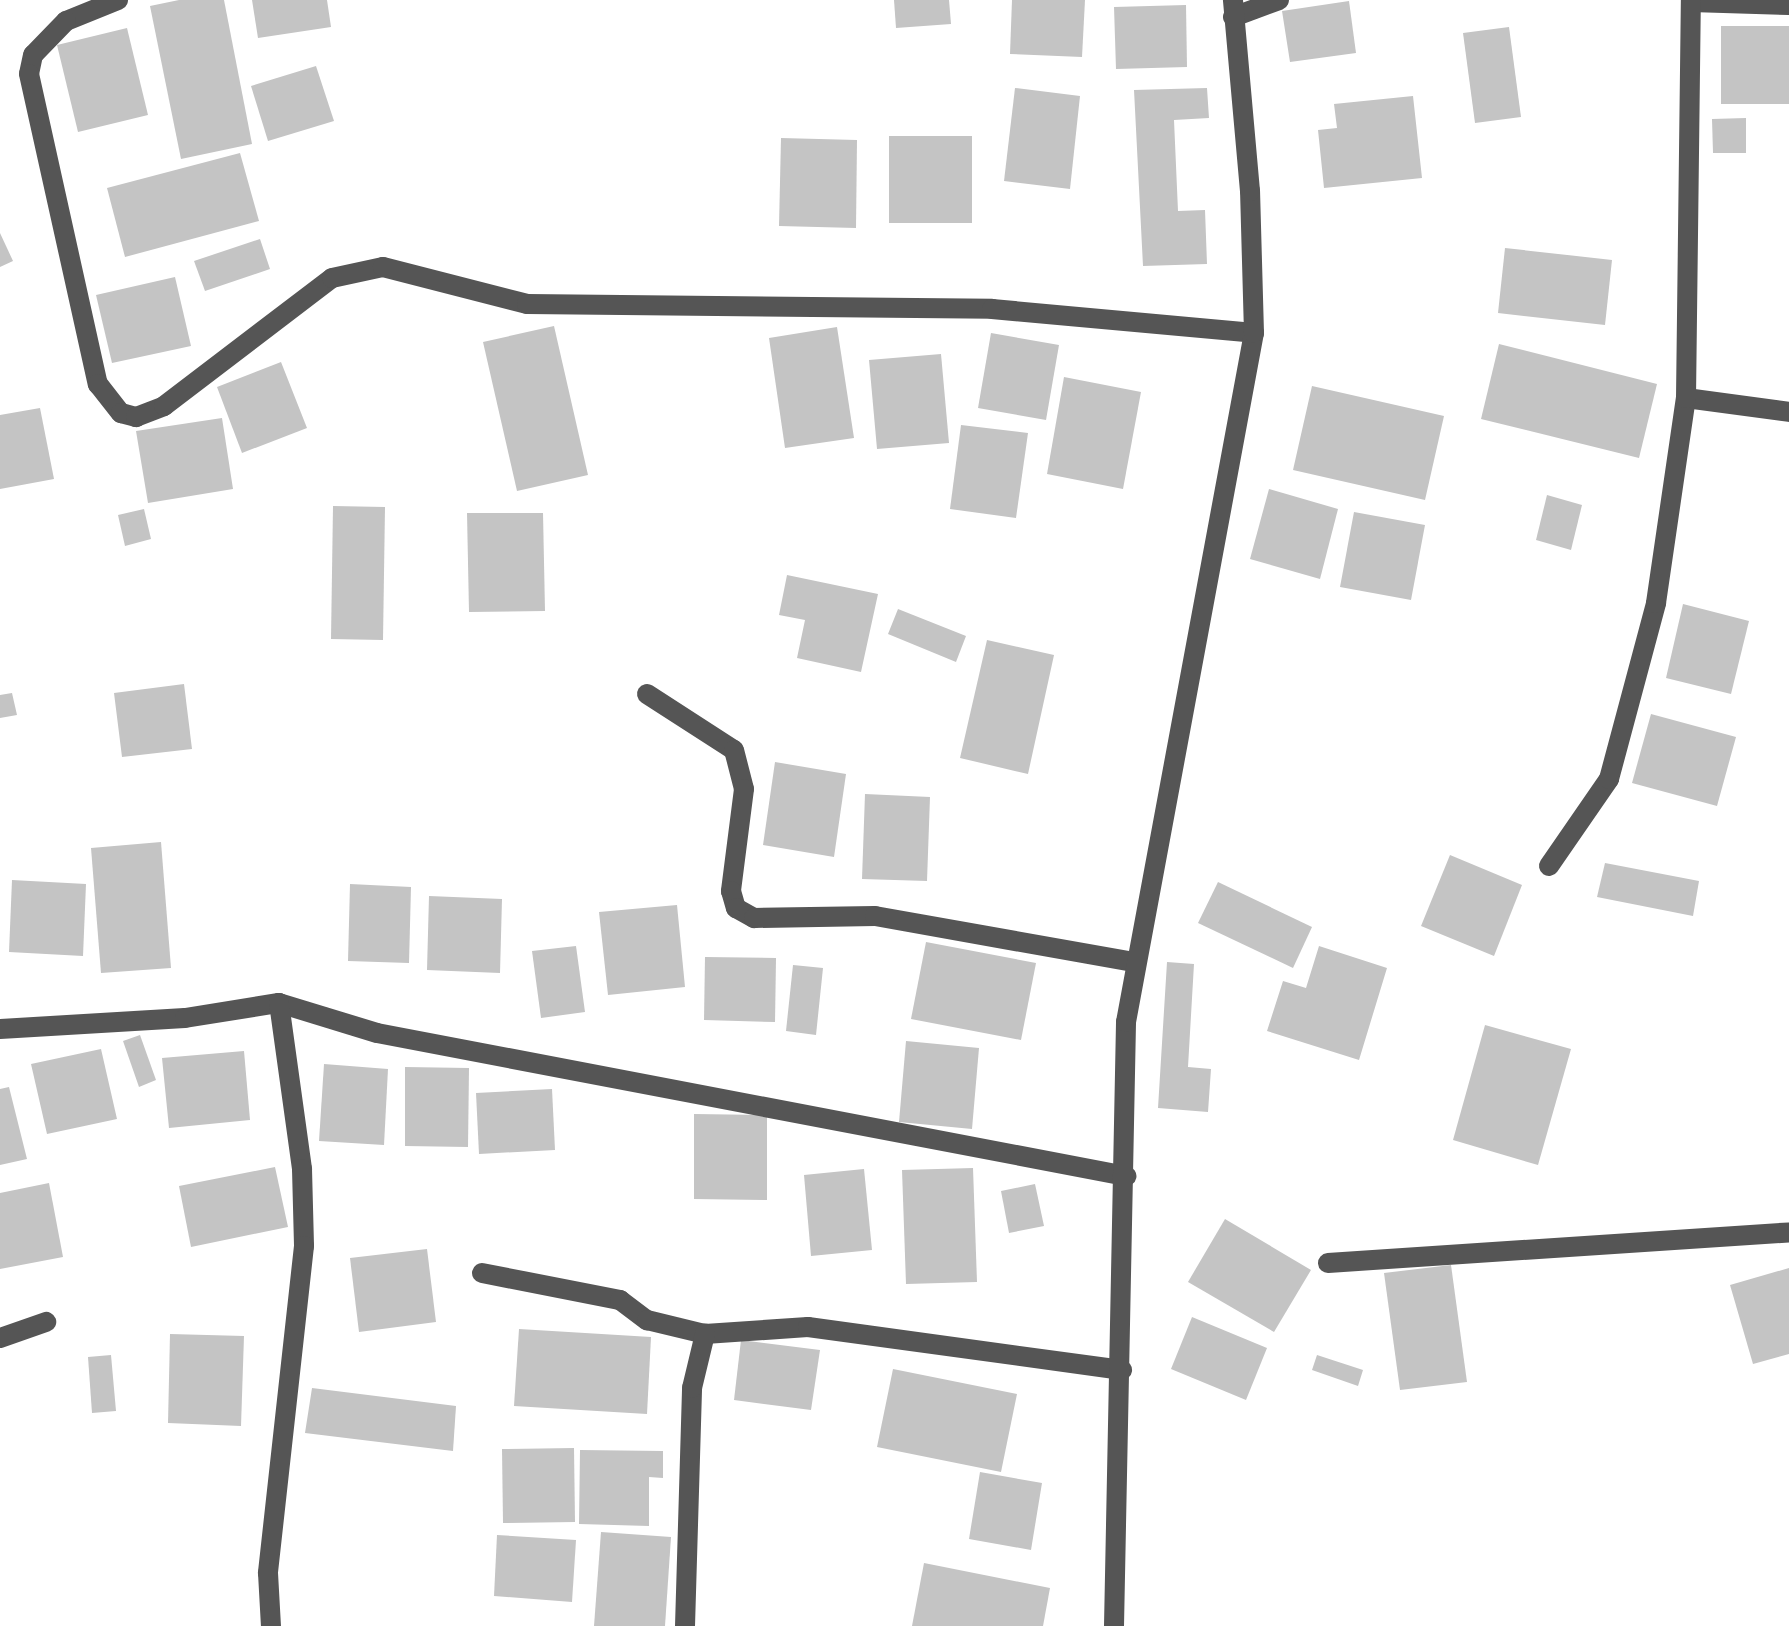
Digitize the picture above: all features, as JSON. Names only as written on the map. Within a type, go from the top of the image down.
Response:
[{"type":"street","points":[[118,0],[66,21],[33,55],[29,74],[98,384],[121,413],[136,417],[164,406],[332,278],[383,267],[527,304],[992,309],[1254,334]]},
{"type":"street","points":[[1114,1626],[1133,962],[1203,628],[1254,334],[1250,191],[1233,8],[1279,0]]},
{"type":"street","points":[[1548,866],[1609,779],[1656,602],[1686,398],[1691,1],[1789,6]]},
{"type":"street","points":[[1686,398],[1789,412]]},
{"type":"street","points":[[646,694],[734,750],[744,789],[731,891],[736,908],[754,918],[875,916],[1133,962]]},
{"type":"street","points":[[0,1029],[167,1020],[279,1004],[377,1033],[1126,1176]]},
{"type":"street","points":[[271,1626],[268,1574],[304,1246],[302,1168],[279,1004]]},
{"type":"street","points":[[1328,1263],[1789,1232]]},
{"type":"street","points":[[482,1272],[620,1300],[647,1320],[705,1334],[808,1327],[1122,1370]]},
{"type":"street","points":[[0,1338],[46,1322]]},
{"type":"street","points":[[684,1626],[692,1388],[705,1334]]},
{"type":"building","points":[[179,0],[224,0],[252,144],[181,159],[150,6]]},
{"type":"building","points":[[252,0],[327,0],[331,27],[258,38]]},
{"type":"building","points":[[894,0],[949,0],[951,24],[896,28]]},
{"type":"building","points":[[1012,0],[1085,0],[1082,57],[1010,54]]},
{"type":"building","points":[[1349,1],[1356,53],[1290,62],[1282,11]]},
{"type":"building","points":[[1186,5],[1187,67],[1116,69],[1114,7]]},
{"type":"building","points":[[1721,26],[1789,26],[1789,104],[1721,104]]},
{"type":"building","points":[[1509,27],[1521,117],[1475,123],[1463,33]]},
{"type":"building","points":[[127,28],[148,115],[78,132],[57,45]]},
{"type":"building","points":[[316,66],[334,121],[268,141],[251,86]]},
{"type":"building","points":[[1015,88],[1080,96],[1070,189],[1004,181]]},
{"type":"building","points":[[1207,88],[1209,118],[1174,120],[1178,211],[1205,210],[1207,264],[1143,266],[1134,90]]},
{"type":"building","points":[[1413,96],[1422,178],[1324,188],[1318,130],[1337,128],[1334,104]]},
{"type":"building","points":[[1746,118],[1746,153],[1713,153],[1712,119]]},
{"type":"building","points":[[889,136],[972,136],[972,223],[889,223]]},
{"type":"building","points":[[781,138],[857,140],[856,228],[779,226]]},
{"type":"building","points":[[240,153],[259,221],[125,257],[107,188]]},
{"type":"building","points":[[0,233],[13,261],[0,267]]},
{"type":"building","points":[[260,239],[270,269],[205,291],[194,261]]},
{"type":"building","points":[[1505,248],[1612,260],[1605,325],[1498,313]]},
{"type":"building","points":[[175,277],[191,346],[112,363],[96,295]]},
{"type":"building","points":[[554,326],[588,475],[517,491],[483,342]]},
{"type":"building","points":[[837,327],[854,438],[785,448],[769,338]]},
{"type":"building","points":[[991,333],[1059,345],[1046,420],[978,408]]},
{"type":"building","points":[[1499,344],[1657,384],[1639,458],[1481,419]]},
{"type":"building","points":[[941,354],[949,443],[877,449],[869,360]]},
{"type":"building","points":[[281,362],[307,428],[242,453],[217,387]]},
{"type":"building","points":[[1064,377],[1141,392],[1123,489],[1047,474]]},
{"type":"building","points":[[1312,386],[1444,416],[1425,500],[1293,470]]},
{"type":"building","points":[[40,408],[54,479],[0,489],[0,415]]},
{"type":"building","points":[[222,418],[233,489],[148,503],[136,431]]},
{"type":"building","points":[[961,425],[1028,433],[1016,518],[950,509]]},
{"type":"building","points":[[1269,489],[1338,509],[1320,579],[1250,559]]},
{"type":"building","points":[[1547,495],[1582,505],[1571,550],[1536,540]]},
{"type":"building","points":[[333,506],[385,507],[383,640],[331,639]]},
{"type":"building","points":[[144,509],[151,539],[125,546],[118,515]]},
{"type":"building","points":[[1354,512],[1425,525],[1411,600],[1340,587]]},
{"type":"building","points":[[467,513],[543,513],[545,611],[469,612]]},
{"type":"building","points":[[787,575],[878,594],[861,672],[797,658],[805,620],[779,615]]},
{"type":"building","points":[[1683,604],[1749,621],[1731,694],[1666,678]]},
{"type":"building","points":[[898,609],[966,636],[956,662],[888,634]]},
{"type":"building","points":[[987,640],[1054,655],[1028,774],[960,758]]},
{"type":"building","points":[[184,684],[192,749],[122,757],[114,693]]},
{"type":"building","points":[[12,693],[17,715],[0,718],[0,695]]},
{"type":"building","points":[[1651,714],[1736,737],[1717,806],[1632,783]]},
{"type":"building","points":[[775,762],[846,774],[834,857],[763,845]]},
{"type":"building","points":[[865,794],[930,797],[927,881],[862,879]]},
{"type":"building","points":[[161,842],[171,968],[101,973],[91,848]]},
{"type":"building","points":[[1450,855],[1522,885],[1494,956],[1421,926]]},
{"type":"building","points":[[1605,863],[1699,881],[1693,916],[1597,897]]},
{"type":"building","points":[[12,880],[86,884],[83,956],[9,952]]},
{"type":"building","points":[[1218,882],[1312,927],[1293,968],[1198,923]]},
{"type":"building","points":[[350,884],[411,887],[409,963],[348,961]]},
{"type":"building","points":[[429,896],[502,899],[500,973],[427,970]]},
{"type":"building","points":[[677,905],[685,987],[608,995],[599,912]]},
{"type":"building","points":[[926,942],[1036,963],[1021,1040],[911,1019]]},
{"type":"building","points":[[576,946],[585,1012],[541,1018],[532,951]]},
{"type":"building","points":[[1319,946],[1387,968],[1359,1060],[1267,1031],[1283,981],[1306,988]]},
{"type":"building","points":[[705,957],[776,958],[775,1022],[704,1020]]},
{"type":"building","points":[[1167,962],[1194,964],[1188,1067],[1211,1069],[1208,1112],[1158,1108]]},
{"type":"building","points":[[793,965],[823,968],[816,1035],[786,1031]]},
{"type":"building","points":[[1485,1025],[1571,1049],[1538,1165],[1453,1140]]},
{"type":"building","points":[[140,1035],[156,1080],[139,1087],[123,1041]]},
{"type":"building","points":[[906,1041],[979,1048],[972,1129],[899,1122]]},
{"type":"building","points":[[101,1049],[117,1119],[47,1134],[31,1064]]},
{"type":"building","points":[[244,1051],[250,1120],[169,1128],[162,1058]]},
{"type":"building","points":[[324,1064],[388,1069],[384,1145],[319,1141]]},
{"type":"building","points":[[405,1067],[469,1068],[468,1147],[405,1146]]},
{"type":"building","points":[[9,1087],[27,1159],[0,1165],[0,1089]]},
{"type":"building","points":[[552,1089],[555,1150],[479,1154],[476,1093]]},
{"type":"building","points":[[694,1114],[767,1115],[767,1200],[694,1199]]},
{"type":"building","points":[[275,1167],[288,1227],[191,1247],[179,1186]]},
{"type":"building","points":[[973,1168],[977,1282],[906,1284],[902,1170]]},
{"type":"building","points":[[864,1169],[872,1250],[811,1256],[804,1175]]},
{"type":"building","points":[[49,1183],[63,1257],[0,1269],[0,1193]]},
{"type":"building","points":[[1035,1184],[1044,1226],[1009,1233],[1001,1191]]},
{"type":"building","points":[[1225,1219],[1311,1270],[1274,1332],[1188,1282]]},
{"type":"building","points":[[427,1249],[436,1322],[359,1332],[350,1258]]},
{"type":"building","points":[[1451,1265],[1467,1382],[1400,1390],[1384,1273]]},
{"type":"building","points":[[1789,1268],[1789,1354],[1753,1364],[1730,1285]]},
{"type":"building","points":[[1192,1317],[1267,1348],[1246,1400],[1171,1369]]},
{"type":"building","points":[[519,1329],[651,1337],[647,1414],[514,1406]]},
{"type":"building","points":[[170,1334],[244,1336],[241,1426],[168,1423]]},
{"type":"building","points":[[741,1340],[820,1350],[811,1410],[734,1400]]},
{"type":"building","points":[[111,1355],[116,1411],[92,1413],[88,1357]]},
{"type":"building","points":[[1317,1355],[1363,1370],[1358,1386],[1312,1370]]},
{"type":"building","points":[[893,1369],[1017,1394],[1001,1472],[877,1447]]},
{"type":"building","points":[[312,1388],[456,1406],[453,1451],[305,1433]]},
{"type":"building","points":[[574,1448],[575,1522],[503,1523],[502,1449]]},
{"type":"building","points":[[580,1450],[663,1451],[663,1478],[649,1477],[649,1526],[579,1524]]},
{"type":"building","points":[[980,1472],[1042,1483],[1031,1550],[969,1539]]},
{"type":"building","points":[[601,1532],[671,1537],[665,1626],[594,1626]]},
{"type":"building","points":[[497,1535],[576,1540],[572,1602],[494,1596]]},
{"type":"building","points":[[924,1563],[1050,1588],[1043,1626],[912,1626]]}]
